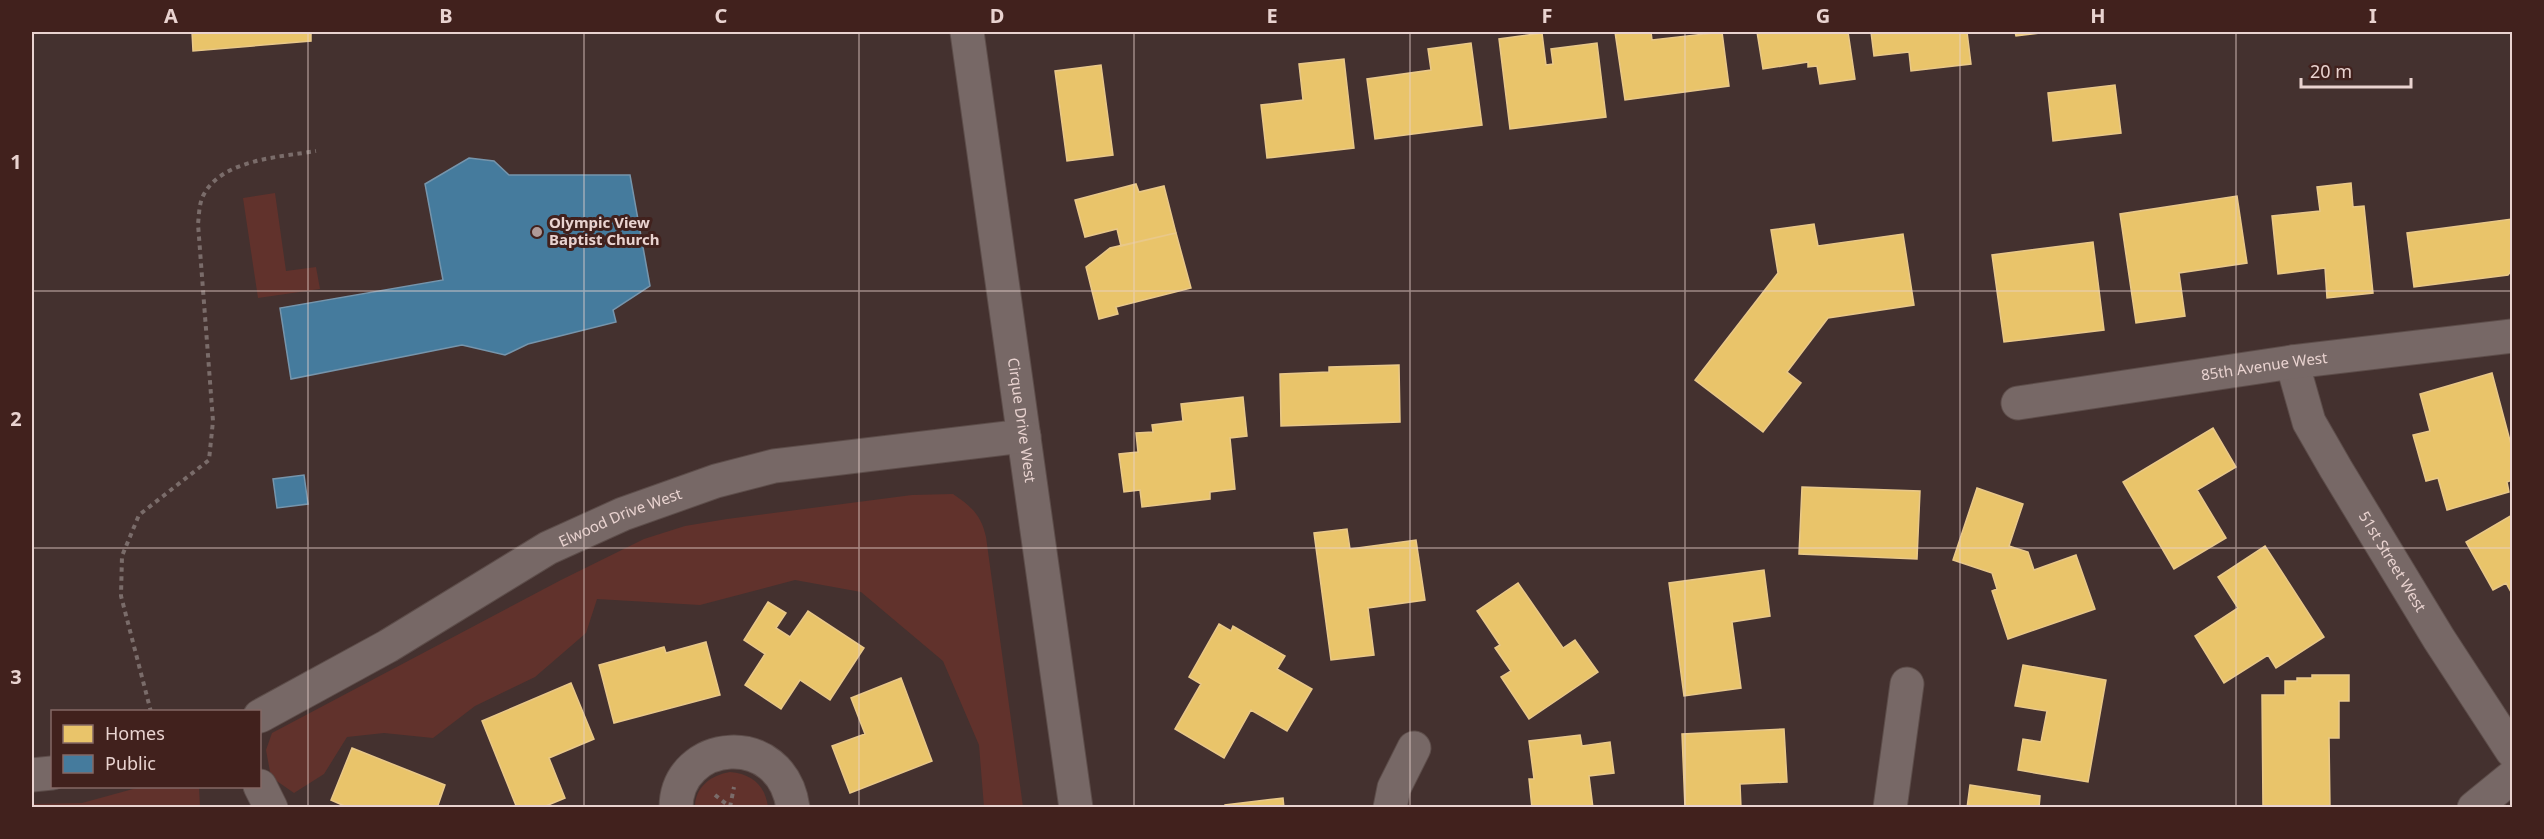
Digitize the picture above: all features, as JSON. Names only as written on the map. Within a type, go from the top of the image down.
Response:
[{"type":"street","name":"Cirque Drive West","points":[[968,32],[1076,807]]},
{"type":"street","name":"85th Avenue West","points":[[2018,403],[2292,362],[2512,336]]},
{"type":"street","name":"51st Street West","points":[[2292,362],[2309,422],[2439,639],[2512,751]]},
{"type":"street","name":"Elwood Drive West","points":[[261,715],[388,646],[548,548],[623,514],[716,481],[774,466],[1024,436]]},
{"type":"street","points":[[1890,807],[1907,684]]},
{"type":"street","points":[[1390,807],[1394,788],[1414,748]]},
{"type":"street","points":[[676,807],[682,783],[693,768],[708,757],[726,752],[746,752],[765,759],[781,773],[791,791],[793,807]]},
{"type":"street","points":[[32,775],[51,773]]},
{"type":"street","points":[[2474,807],[2512,777]]},
{"type":"street","points":[[261,788],[271,807]]},
{"type":"path","points":[[151,710],[121,596],[122,556],[139,515],[209,460],[213,422],[198,224],[203,196],[224,173],[244,164],[316,151]]},
{"type":"shaded area","points":[[275,193],[286,271],[316,267],[320,289],[258,298],[243,198]]},
{"type":"shaded area","points":[[953,494],[975,512],[986,537],[1023,807],[984,807],[979,745],[943,661],[861,592],[795,580],[700,605],[597,599],[586,633],[535,677],[475,706],[433,738],[384,733],[347,737],[324,774],[294,793],[271,777],[266,750],[272,733],[561,580],[644,539],[685,526],[727,519],[912,495]]},
{"type":"shaded area","points":[[730,772],[745,775],[756,782],[764,793],[768,807],[695,807],[698,794],[705,783]]},
{"type":"shaded area","points":[[137,788],[199,788],[200,807],[32,807],[32,804],[82,803]]},
{"type":"building: Homes","points":[[192,32],[311,32],[311,41],[193,51]]},
{"type":"building: Homes","points":[[1615,32],[1651,32],[1652,40],[1722,32],[1729,86],[1625,100]]},
{"type":"building: Homes","points":[[1757,32],[1848,32],[1855,79],[1820,84],[1817,66],[1808,67],[1808,62],[1763,69]]},
{"type":"building: Homes","points":[[1871,32],[1967,32],[1971,64],[1911,71],[1909,52],[1874,56]]},
{"type":"building: Homes","points":[[2015,32],[2048,32],[2016,36]]},
{"type":"building: Homes","points":[[1542,33],[1546,65],[1553,64],[1551,49],[1597,43],[1606,117],[1510,129],[1499,39]]},
{"type":"building: Homes","points":[[1471,43],[1482,125],[1375,139],[1367,79],[1431,70],[1428,49]]},
{"type":"building: Homes","points":[[1344,59],[1354,148],[1267,158],[1261,105],[1303,100],[1299,64]]},
{"type":"building: Homes","points":[[1101,65],[1113,155],[1067,161],[1055,71]]},
{"type":"building: Homes","points":[[2115,85],[2121,133],[2053,141],[2048,93]]},
{"type":"building: Homes","points":[[2351,183],[2353,207],[2364,206],[2373,293],[2327,298],[2325,268],[2278,274],[2272,216],[2320,211],[2317,187]]},
{"type":"building: Homes","points":[[1136,184],[1139,192],[1164,186],[1176,233],[1121,246],[1117,229],[1085,237],[1075,200]]},
{"type":"building: Homes","points":[[2237,196],[2247,263],[2179,273],[2185,316],[2136,323],[2120,214]]},
{"type":"building: Homes","points":[[2512,219],[2512,270],[2508,275],[2414,287],[2407,233]]},
{"type":"building: Homes","points":[[1814,224],[1818,246],[1903,234],[1914,305],[1828,318],[1787,372],[1801,383],[1763,432],[1695,380],[1778,273],[1771,230]]},
{"type":"building: Homes","points":[[1176,233],[1191,288],[1116,307],[1118,314],[1099,319],[1086,267],[1110,248]]},
{"type":"building: Homes","points":[[2093,242],[2104,330],[2004,342],[1992,255]]},
{"type":"building: Homes","points":[[1399,365],[1400,422],[1281,426],[1280,374],[1329,372],[1329,367]]},
{"type":"building: Homes","points":[[2492,373],[2512,448],[2512,480],[2507,482],[2509,492],[2447,510],[2438,478],[2426,481],[2413,435],[2430,431],[2420,394]]},
{"type":"building: Homes","points":[[1243,397],[1247,436],[1230,438],[1235,489],[1210,492],[1210,499],[1142,507],[1140,490],[1124,492],[1119,454],[1138,452],[1136,433],[1153,432],[1152,425],[1183,421],[1181,404]]},
{"type":"building: Homes","points":[[2213,428],[2236,467],[2197,490],[2226,538],[2174,569],[2123,482]]},
{"type":"building: Homes","points":[[1802,487],[1920,491],[1917,559],[1799,554]]},
{"type":"building: Homes","points":[[1977,488],[2023,504],[2009,546],[2028,552],[2034,570],[2076,555],[2095,609],[2008,639],[1992,591],[1997,589],[1992,573],[1953,560]]},
{"type":"building: Homes","points":[[2512,515],[2512,594],[2506,583],[2493,590],[2466,542]]},
{"type":"building: Homes","points":[[1347,529],[1350,549],[1416,540],[1425,600],[1368,608],[1374,655],[1331,660],[1314,533]]},
{"type":"building: Homes","points":[[2265,546],[2324,637],[2276,668],[2268,655],[2224,683],[2195,636],[2238,608],[2218,577]]},
{"type":"building: Homes","points":[[1764,570],[1770,616],[1732,622],[1741,688],[1684,696],[1669,583]]},
{"type":"building: Homes","points":[[1518,583],[1563,648],[1575,640],[1598,672],[1529,719],[1501,677],[1511,671],[1495,648],[1500,645],[1477,611]]},
{"type":"building: Homes","points":[[768,602],[786,613],[776,628],[790,637],[808,611],[864,648],[830,700],[800,680],[781,709],[745,685],[765,654],[744,640]]},
{"type":"building: Homes","points":[[1219,624],[1231,631],[1233,626],[1285,656],[1277,669],[1312,689],[1287,731],[1251,710],[1224,758],[1175,729],[1201,684],[1189,677]]},
{"type":"building: Homes","points":[[706,642],[720,695],[614,723],[599,665],[664,647],[666,653]]},
{"type":"building: Homes","points":[[2023,665],[2106,680],[2088,782],[2018,770],[2023,739],[2041,742],[2047,711],[2015,706]]},
{"type":"building: Homes","points":[[2312,675],[2349,675],[2349,701],[2339,701],[2339,738],[2329,738],[2330,808],[2263,808],[2262,695],[2285,695],[2285,681],[2312,678]]},
{"type":"building: Homes","points":[[901,678],[932,761],[850,793],[832,746],[865,734],[851,698]]},
{"type":"building: Homes","points":[[571,683],[594,739],[549,758],[565,798],[541,808],[517,808],[482,721]]},
{"type":"building: Homes","points":[[1784,729],[1787,782],[1740,784],[1741,808],[1685,808],[1682,734]]},
{"type":"building: Homes","points":[[1580,735],[1582,746],[1610,742],[1614,773],[1589,776],[1593,808],[1532,808],[1529,779],[1534,779],[1529,741]]},
{"type":"building: Homes","points":[[352,748],[445,785],[437,808],[349,808],[331,800]]},
{"type":"building: Homes","points":[[1970,785],[2040,796],[2039,808],[1967,808]]},
{"type":"building: Homes","points":[[1283,798],[1284,808],[1225,808],[1225,805]]},
{"type":"building: Public","name":"Olympic View Baptist Church","points":[[469,158],[494,161],[509,175],[630,175],[650,286],[613,310],[616,322],[528,344],[505,355],[462,345],[291,379],[280,308],[443,280],[425,184]]},
{"type":"building: Public","points":[[304,475],[308,504],[277,508],[273,479]]},
{"type":"place","name":"Olympic View Baptist Church","points":[[537,232]]}]
